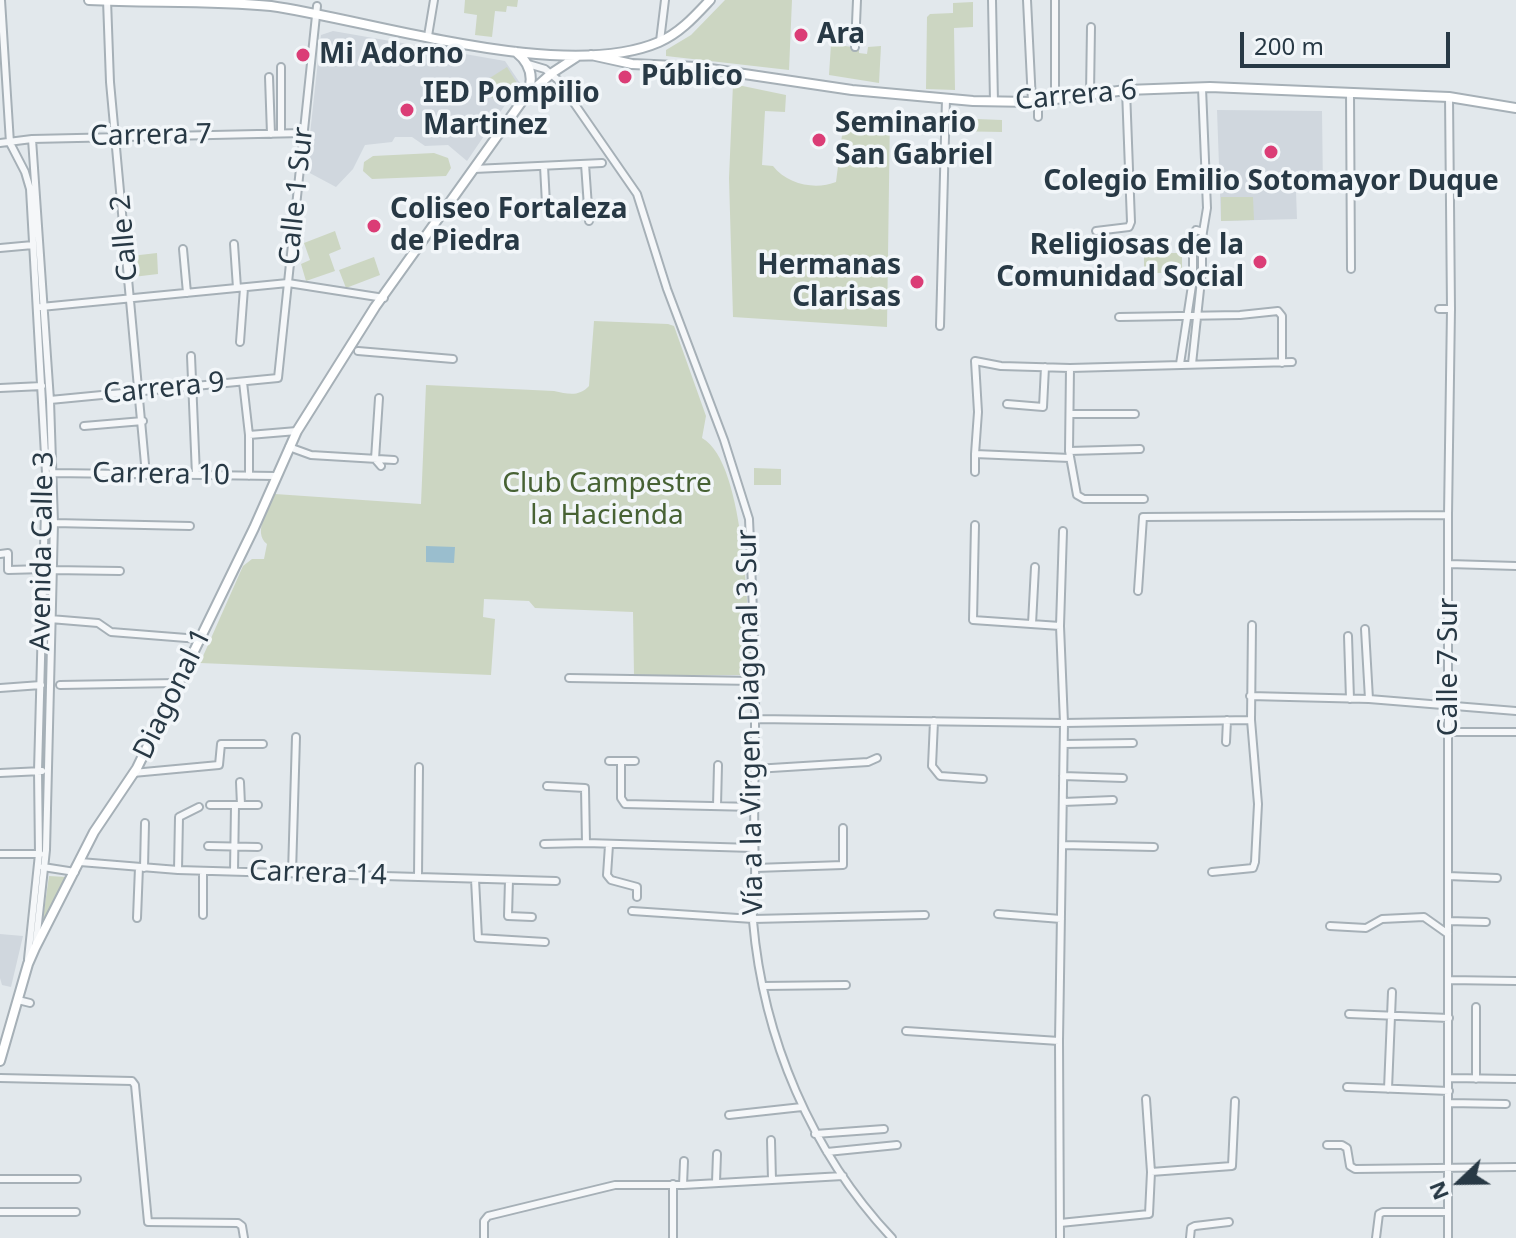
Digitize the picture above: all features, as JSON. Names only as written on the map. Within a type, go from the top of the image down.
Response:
[{"type":"main road","name":"Carrera 6","points":[[89,0],[214,1],[317,9],[428,36],[516,51],[578,56],[623,52],[657,43],[693,19],[710,0]]},
{"type":"main road","points":[[657,43],[648,56],[658,65]]},
{"type":"main road","points":[[516,51],[528,64],[531,83],[525,97]]},
{"type":"main road","name":"Carrera 6","points":[[591,55],[619,62],[697,67],[852,90],[994,102],[1035,102],[1126,90],[1202,88],[1449,97],[1516,108]]},
{"type":"main road","name":"Diagonal 1","points":[[1,1057],[35,948],[94,832],[133,773],[254,528],[297,431],[375,307],[525,97],[552,73],[578,56]]},
{"type":"street","points":[[1,0],[10,143]]},
{"type":"street","name":"Calle 2","points":[[107,0],[110,82],[146,475]]},
{"type":"street","points":[[428,36],[434,0]]},
{"type":"street","points":[[657,43],[665,0]]},
{"type":"street","points":[[855,47],[857,0]]},
{"type":"street","points":[[992,0],[994,102]]},
{"type":"street","points":[[1027,0],[1038,117]]},
{"type":"street","points":[[1055,0],[1055,99]]},
{"type":"street","name":"Calle 1 Sur","points":[[278,378],[317,9]]},
{"type":"street","points":[[1090,94],[1091,27]]},
{"type":"street","points":[[528,64],[552,73]]},
{"type":"street","points":[[281,67],[281,133]]},
{"type":"street","name":"Vía a la Virgen Diagonal 3 Sur","points":[[552,73],[637,194],[667,289],[724,440],[749,519],[755,681],[753,919],[763,986],[773,1028],[815,1134],[871,1216],[892,1238]]},
{"type":"street","points":[[269,77],[271,134]]},
{"type":"street","points":[[1192,364],[1197,315],[1194,259],[1207,208],[1202,88]]},
{"type":"street","points":[[1096,231],[1129,227],[1131,222],[1126,90]]},
{"type":"street","points":[[1350,92],[1351,269]]},
{"type":"street","name":"Calle 7 Sur","points":[[1448,1238],[1449,97]]},
{"type":"street","points":[[940,326],[946,99]]},
{"type":"street","name":"Carrera 7","points":[[0,143],[32,139],[303,133]]},
{"type":"street","name":"Avenida Calle 3","points":[[32,139],[37,245],[36,308],[54,523],[48,569],[50,619],[42,771]]},
{"type":"street","name":"Avenida Calle 3","points":[[10,143],[30,189],[45,307],[50,400],[48,569],[41,685],[42,867],[35,948]]},
{"type":"street","points":[[17,155],[26,148],[33,150]]},
{"type":"street","points":[[474,169],[602,163]]},
{"type":"street","points":[[585,164],[589,221]]},
{"type":"street","points":[[544,166],[546,204]]},
{"type":"street","points":[[1180,364],[1187,316],[1195,296],[1202,259],[1198,240]]},
{"type":"street","points":[[234,244],[240,288],[240,342]]},
{"type":"street","points":[[0,248],[37,245]]},
{"type":"street","points":[[183,249],[187,293]]},
{"type":"street","points":[[1194,259],[1202,259]]},
{"type":"street","points":[[36,308],[288,283],[384,298]]},
{"type":"street","points":[[1439,309],[1451,309]]},
{"type":"street","points":[[1119,317],[1240,315],[1278,311],[1282,316],[1282,363]]},
{"type":"street","points":[[358,351],[453,359]]},
{"type":"street","points":[[1183,352],[1193,353]]},
{"type":"street","points":[[191,356],[196,475]]},
{"type":"street","points":[[975,472],[978,412],[975,361],[1001,366],[1070,368],[1292,362]]},
{"type":"street","points":[[1007,404],[1043,407],[1045,367]]},
{"type":"street","points":[[1070,368],[1070,454],[1077,495],[1084,499],[1144,499]]},
{"type":"street","name":"Carrera 9","points":[[50,400],[278,378]]},
{"type":"street","points":[[243,382],[249,435],[249,476]]},
{"type":"street","points":[[0,388],[42,386]]},
{"type":"street","points":[[379,398],[375,459],[381,466]]},
{"type":"street","points":[[1071,414],[1135,414]]},
{"type":"street","points":[[84,426],[143,421]]},
{"type":"street","points":[[249,435],[297,431]]},
{"type":"street","points":[[289,447],[305,455],[394,460]]},
{"type":"street","points":[[975,454],[1070,454],[1140,449]]},
{"type":"street","name":"Carrera 10","points":[[50,473],[276,476]]},
{"type":"street","points":[[1138,591],[1143,517],[1448,515]]},
{"type":"street","points":[[54,523],[190,526]]},
{"type":"street","points":[[975,525],[973,620],[1060,626]]},
{"type":"street","points":[[1060,1238],[1059,1041],[1064,723],[1060,626],[1063,531]]},
{"type":"street","points":[[0,554],[8,553],[8,570],[120,571]]},
{"type":"street","points":[[1449,564],[1516,566]]},
{"type":"street","points":[[1032,624],[1035,567]]},
{"type":"street","points":[[50,619],[98,623],[111,632],[199,639]]},
{"type":"street","points":[[1212,872],[1253,868],[1255,862],[1258,804],[1250,696],[1252,625]]},
{"type":"street","points":[[1365,629],[1369,699]]},
{"type":"street","points":[[1348,636],[1350,699]]},
{"type":"street","points":[[569,678],[755,681]]},
{"type":"street","points":[[1,681],[0,688],[41,685]]},
{"type":"street","points":[[60,685],[177,683]]},
{"type":"street","points":[[1250,696],[1369,699],[1516,711]]},
{"type":"street","points":[[755,719],[1064,723],[1251,720]]},
{"type":"street","points":[[1226,742],[1227,720]]},
{"type":"street","points":[[934,721],[932,766],[940,776],[983,779]]},
{"type":"street","points":[[1449,732],[1516,732]]},
{"type":"street","points":[[292,873],[296,737]]},
{"type":"street","points":[[1064,744],[1133,743]]},
{"type":"street","points":[[133,773],[219,765],[221,744],[263,744]]},
{"type":"street","points":[[755,769],[868,762],[877,758]]},
{"type":"street","points":[[609,761],[635,761]]},
{"type":"street","points":[[621,761],[621,798],[625,804],[754,807]]},
{"type":"street","points":[[717,806],[718,765]]},
{"type":"street","points":[[418,877],[419,767]]},
{"type":"street","points":[[0,773],[42,771]]},
{"type":"street","points":[[1063,776],[1123,778]]},
{"type":"street","points":[[234,871],[240,782]]},
{"type":"street","points":[[547,786],[585,788],[586,843]]},
{"type":"street","points":[[1063,802],[1113,800]]},
{"type":"street","points":[[210,805],[258,805]]},
{"type":"street","points":[[178,870],[179,817],[199,807]]},
{"type":"street","points":[[137,918],[145,823]]},
{"type":"street","points":[[755,868],[843,865],[843,828]]},
{"type":"street","points":[[544,844],[753,848]]},
{"type":"street","points":[[609,845],[607,875],[611,880],[637,887],[637,897]]},
{"type":"street","points":[[1062,845],[1154,847]]},
{"type":"street","points":[[208,846],[258,847]]},
{"type":"street","points":[[0,854],[42,854]]},
{"type":"street","name":"Carrera 14","points":[[80,862],[203,871],[556,881]]},
{"type":"street","points":[[42,867],[75,872]]},
{"type":"street","name":"Avenida Calle 3","points":[[28,964],[42,867]]},
{"type":"street","points":[[203,871],[203,915]]},
{"type":"street","points":[[1448,876],[1497,878]]},
{"type":"street","points":[[475,879],[478,938],[545,942]]},
{"type":"street","points":[[509,880],[508,916],[532,917]]},
{"type":"street","points":[[632,911],[753,919],[925,915]]},
{"type":"street","points":[[998,914],[1061,919]]},
{"type":"street","points":[[1330,926],[1366,928],[1382,919],[1424,917],[1448,934]]},
{"type":"street","points":[[1448,921],[1486,922]]},
{"type":"street","points":[[1448,980],[1516,981]]},
{"type":"street","points":[[763,986],[846,985]]},
{"type":"street","points":[[1388,1089],[1392,992]]},
{"type":"street","points":[[18,1000],[30,1003]]},
{"type":"street","points":[[1476,1007],[1476,1079]]},
{"type":"street","points":[[1349,1014],[1449,1018]]},
{"type":"street","points":[[906,1031],[1059,1041]]},
{"type":"street","points":[[0,1078],[132,1081],[135,1085],[148,1222],[241,1224],[244,1238]]},
{"type":"street","points":[[1450,1078],[1516,1079]]},
{"type":"street","points":[[1347,1087],[1449,1091]]},
{"type":"street","points":[[1060,1223],[1149,1214],[1151,1172],[1146,1099]]},
{"type":"street","points":[[1151,1172],[1232,1166],[1235,1101]]},
{"type":"street","points":[[1449,1103],[1506,1104]]},
{"type":"street","points":[[729,1115],[802,1107]]},
{"type":"street","points":[[815,1134],[884,1129]]},
{"type":"street","points":[[771,1140],[772,1180]]},
{"type":"street","points":[[827,1152],[897,1145]]},
{"type":"street","points":[[1327,1145],[1347,1148],[1350,1166],[1355,1169],[1516,1167]]},
{"type":"street","points":[[716,1182],[717,1154]]},
{"type":"street","points":[[683,1185],[684,1161]]},
{"type":"street","points":[[484,1238],[484,1221],[488,1216],[615,1185],[683,1185],[843,1176]]},
{"type":"street","points":[[0,1179],[77,1179]]},
{"type":"street","points":[[673,1184],[673,1238]]},
{"type":"street","points":[[0,1212],[76,1212]]},
{"type":"street","points":[[1376,1238],[1379,1214],[1383,1212],[1448,1212]]},
{"type":"street","points":[[1190,1238],[1191,1228],[1195,1226],[1229,1222]]},
{"type":"shaded area","name":"IED Pompilio Martinez","points":[[333,31],[505,61],[520,83],[467,161],[448,145],[425,146],[412,137],[395,137],[392,142],[365,145],[353,169],[336,187],[306,171],[321,35]]},
{"type":"shaded area","name":"Colegio Emilio Sotomayor Duque","points":[[1217,110],[1322,111],[1323,191],[1296,191],[1297,219],[1221,221]]},
{"type":"shaded area","points":[[0,934],[23,936],[11,987],[2,985],[0,978]]},
{"type":"green space","points":[[465,0],[518,0],[517,7],[507,6],[506,12],[495,11],[492,37],[475,35],[477,15],[464,13]]},
{"type":"green space","points":[[725,0],[792,0],[789,70],[666,56],[666,50],[691,35]]},
{"type":"green space","points":[[973,2],[973,27],[954,28],[955,90],[926,89],[927,17],[930,14],[953,13],[953,3]]},
{"type":"green space","points":[[831,44],[859,48],[859,53],[867,54],[868,47],[881,46],[879,83],[829,75]]},
{"type":"green space","points":[[507,67],[517,83],[493,99],[482,83]]},
{"type":"green space","points":[[733,84],[786,95],[785,112],[765,111],[762,165],[773,166],[786,178],[803,184],[820,186],[836,182],[844,120],[884,125],[886,113],[890,113],[887,327],[733,317],[729,178]]},
{"type":"green space","points":[[950,118],[1002,120],[1002,132],[949,131]]},
{"type":"green space","points":[[434,153],[448,158],[451,168],[446,176],[372,179],[363,171],[364,162],[373,156]]},
{"type":"green space","points":[[1221,197],[1253,197],[1254,220],[1221,221]]},
{"type":"green space","points":[[335,231],[341,249],[329,254],[335,271],[306,281],[301,264],[310,260],[304,243]]},
{"type":"green space","points":[[157,253],[158,274],[133,277],[131,256]]},
{"type":"green space","points":[[1144,253],[1182,253],[1182,273],[1144,273]]},
{"type":"green space","points":[[374,257],[380,275],[346,288],[339,270]]},
{"type":"green space","name":"Club Campestre la Hacienda","points":[[594,321],[674,326],[706,416],[702,438],[717,453],[736,511],[746,585],[751,675],[634,675],[633,612],[535,608],[529,601],[484,599],[483,617],[495,619],[491,675],[200,663],[243,566],[252,559],[264,559],[267,544],[261,527],[275,494],[421,504],[426,385],[569,394],[581,392],[589,386]]},
{"type":"green space","points":[[754,468],[781,469],[781,485],[754,485]]},
{"type":"green space","points":[[49,876],[66,877],[42,925]]},
{"type":"water","points":[[426,546],[455,547],[454,563],[426,562]]},
{"type":"place","name":"Ara","points":[[801,35]]},
{"type":"place","name":"Mi Adorno","points":[[303,55]]},
{"type":"place","name":"Público","points":[[625,77]]},
{"type":"place","name":"IED Pompilio Martinez","points":[[407,110]]},
{"type":"place","name":"Seminario San Gabriel","points":[[819,140]]},
{"type":"place","name":"Colegio Emilio Sotomayor Duque","points":[[1271,152]]},
{"type":"place","name":"Coliseo Fortaleza de Piedra","points":[[374,226]]},
{"type":"place","name":"Religiosas de la Comunidad Social","points":[[1260,262]]},
{"type":"place","name":"Hermanas Clarisas","points":[[917,282]]}]
